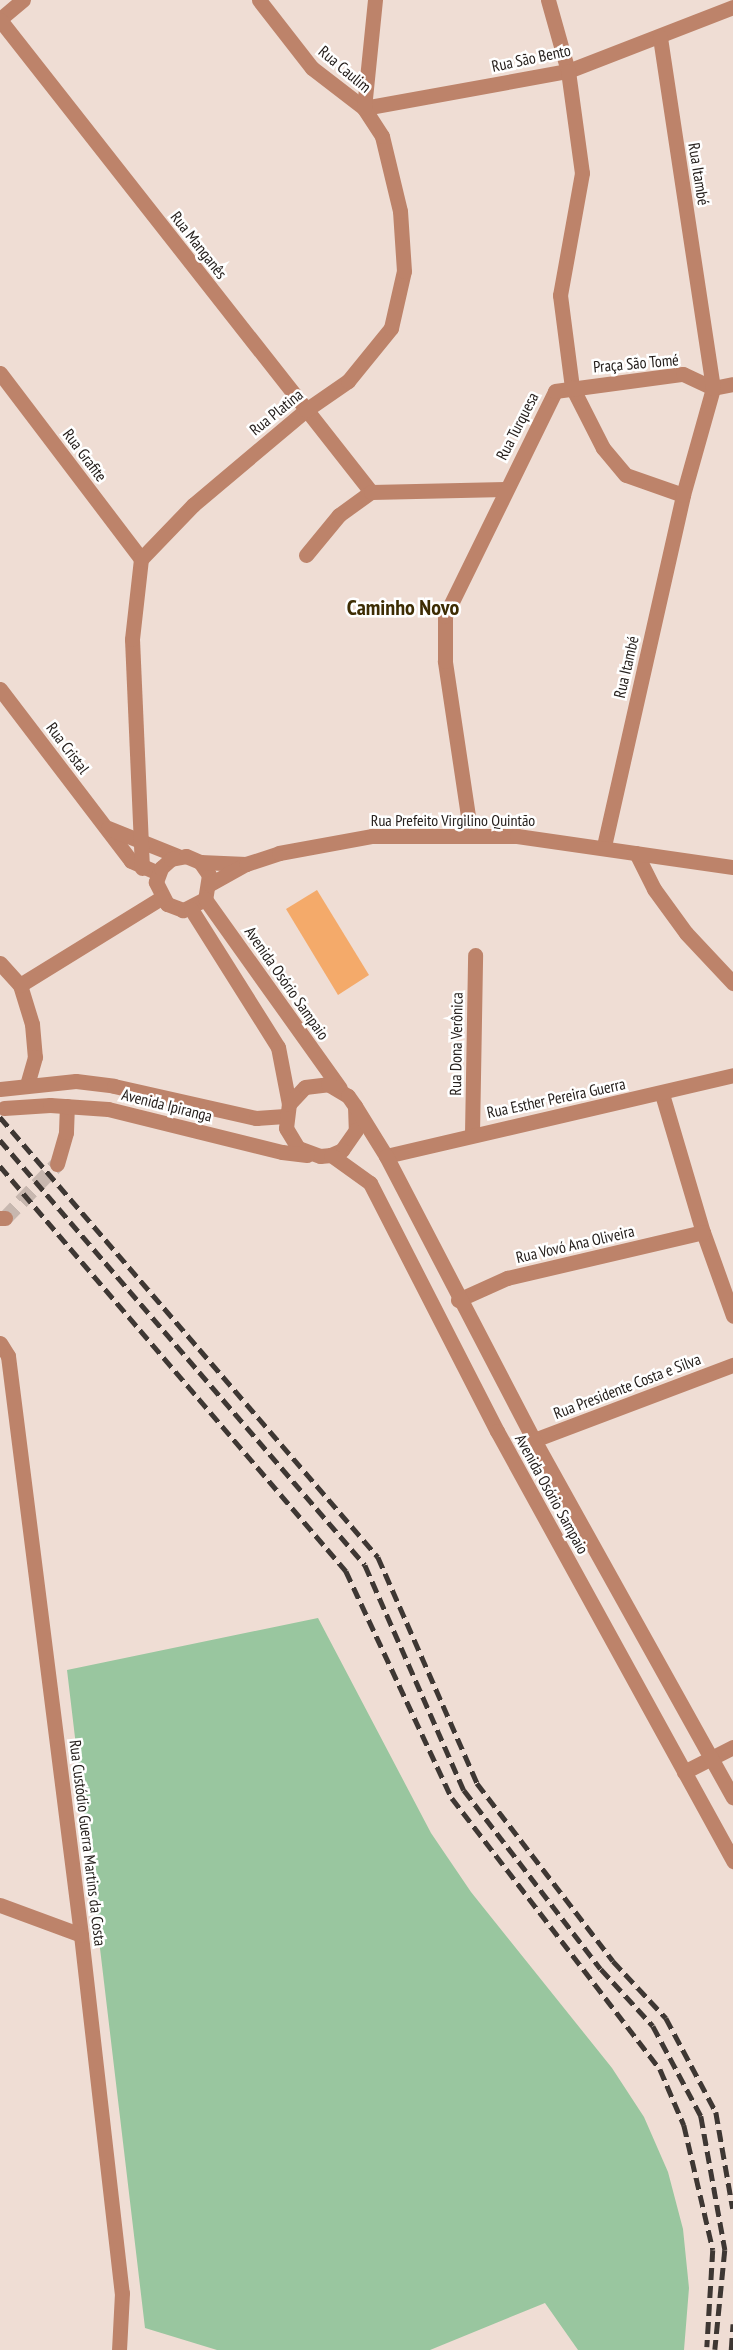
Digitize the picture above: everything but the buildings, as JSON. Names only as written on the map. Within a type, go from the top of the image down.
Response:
[{"type":"street","points":[[0,20],[23,0]]},
{"type":"street","name":"Rua Caulim","points":[[260,0],[312,68],[364,108]]},
{"type":"street","points":[[364,108],[375,0]]},
{"type":"street","points":[[548,0],[568,71],[582,173],[560,295],[572,387]]},
{"type":"street","name":"Rua São Bento","points":[[364,108],[568,71],[733,7]]},
{"type":"street","name":"Rua Manganês","points":[[0,20],[370,492]]},
{"type":"street","name":"Rua Itambé","points":[[660,37],[713,388]]},
{"type":"street","name":"Rua Platina","points":[[141,559],[193,505],[306,410],[348,381],[391,328],[404,271],[400,211],[382,136],[364,108]]},
{"type":"street","name":"Rua Grafite","points":[[0,373],[141,559]]},
{"type":"street","name":"Praça São Tomé","points":[[683,495],[626,475],[603,448],[572,387],[683,374],[713,388]]},
{"type":"street","points":[[683,495],[713,388],[733,384]]},
{"type":"street","name":"Rua Turquesa","points":[[471,836],[445,661],[445,616],[505,489],[555,391],[572,387]]},
{"type":"street","points":[[306,555],[339,514],[370,492],[505,489]]},
{"type":"street","name":"Rua Itambé","points":[[604,846],[683,495]]},
{"type":"street","points":[[141,559],[132,639],[140,842],[142,868],[158,873]]},
{"type":"street","name":"Rua Cristal","points":[[0,689],[131,861],[142,868]]},
{"type":"street","name":"Rua Cristal","points":[[108,828],[140,842]]},
{"type":"street","name":"Rua Prefeito Virgilino Quintão","points":[[210,884],[246,864],[279,853],[372,836],[517,836],[604,846],[733,867]]},
{"type":"street","points":[[140,842],[178,856],[200,861],[210,884],[205,899],[191,909],[175,908],[161,898],[158,873],[166,862],[178,856]]},
{"type":"street","points":[[636,853],[654,889],[686,933],[733,983]]},
{"type":"street","name":"Rua Prefeito Virgilino Quintão","points":[[200,861],[246,864]]},
{"type":"street","points":[[20,985],[161,898]]},
{"type":"street","name":"Avenida Osório Sampaio","points":[[205,899],[339,1088]]},
{"type":"street","points":[[191,909],[278,1047],[290,1138],[298,1148],[326,1155],[342,1150],[356,1130],[355,1106],[339,1088],[316,1083],[295,1094],[287,1110]]},
{"type":"street","name":"Rua Dona Verônica","points":[[472,1134],[475,955]]},
{"type":"street","points":[[0,963],[20,985],[32,1024],[35,1057],[27,1085]]},
{"type":"street","name":"Rua Esther Pereira Guerra","points":[[386,1156],[472,1134],[662,1094],[733,1075]]},
{"type":"street","name":"Avenida Ipiranga","points":[[0,1089],[76,1081],[114,1086],[256,1118],[287,1110]]},
{"type":"street","points":[[662,1094],[703,1232],[733,1316]]},
{"type":"street","name":"Avenida Osório Sampaio","points":[[355,1106],[386,1156],[458,1300],[534,1440],[733,1797]]},
{"type":"street","points":[[57,1164],[66,1132],[67,1107]]},
{"type":"street","name":"Avenida Ipiranga","points":[[4,1108],[108,1109],[282,1152],[326,1155]]},
{"type":"street","name":"Avenida Osório Sampaio","points":[[326,1155],[370,1183],[497,1431],[733,1861]]},
{"type":"street","name":"Rua Vovó Ana Oliveira","points":[[458,1300],[507,1278],[703,1232]]},
{"type":"street","name":"Rua Custódio Guerra Martins da Costa","points":[[0,1343],[8,1356],[81,1935],[122,2293],[119,2350]]},
{"type":"street","name":"Rua Presidente Costa e Silva","points":[[534,1440],[733,1365]]},
{"type":"street","points":[[497,1431],[516,1443],[534,1440]]},
{"type":"street","points":[[684,1772],[711,1756],[733,1748]]},
{"type":"street","points":[[0,1905],[81,1935]]},
{"type":"green space","points":[[318,1618],[431,1833],[471,1892],[612,2068],[644,2117],[668,2172],[683,2229],[689,2288],[684,2350],[578,2350],[545,2303],[430,2350],[217,2350],[145,2328],[67,1670]]},
{"type":"tunnel","points":[[5,1218],[57,1164]]},
{"type":"railway","points":[[0,1117],[378,1557],[477,1783],[613,1961],[666,2018],[716,2112],[733,2209]]},
{"type":"railway","points":[[0,1140],[365,1565],[464,1790],[601,1969],[653,2026],[701,2116],[725,2250],[715,2350]]},
{"type":"railway","points":[[0,1166],[346,1571],[452,1798],[660,2069],[684,2125],[713,2250],[707,2347]]},
{"type":"railway","points":[[731,2350],[733,2324]]},
{"type":"district","name":"Caminho Novo","points":[[403,608]]}]
